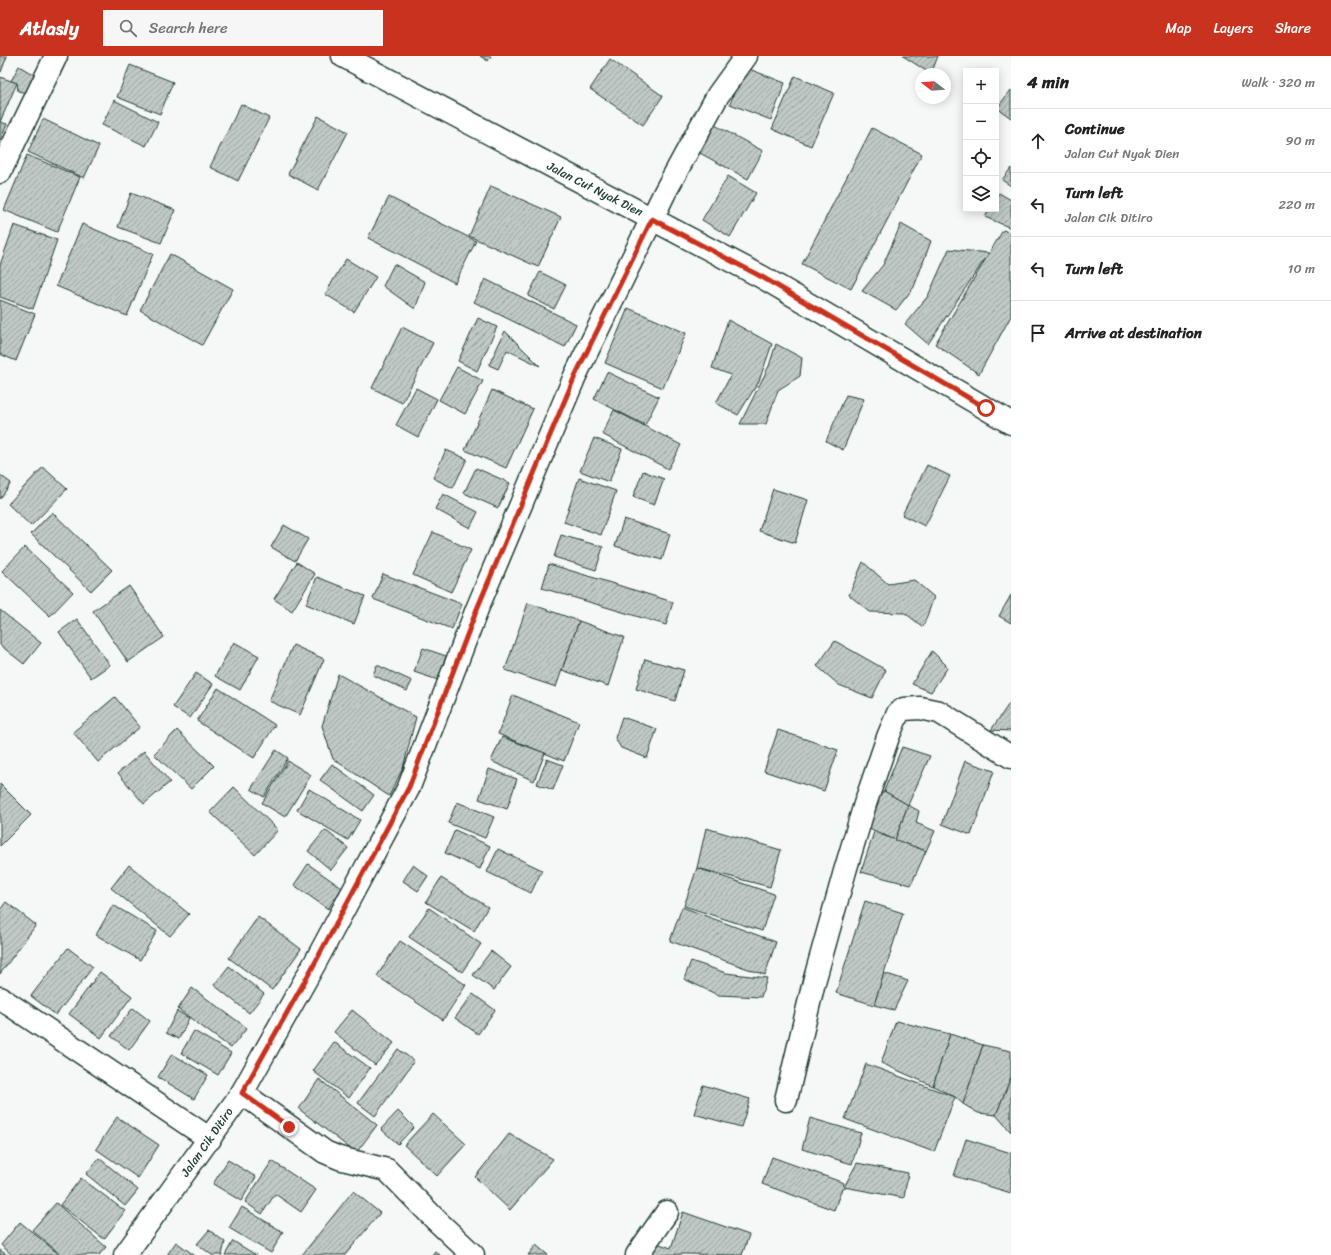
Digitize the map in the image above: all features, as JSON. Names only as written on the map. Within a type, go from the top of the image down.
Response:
[{"type":"street","points":[[0,172],[56,56]]},
{"type":"street","name":"Jalan Cut Nyak Dien","points":[[343,56],[762,277],[1011,423]]},
{"type":"street","name":"Jalan Cik Ditiro","points":[[125,1255],[242,1093],[316,961],[409,787],[477,609],[575,376],[652,219],[718,95],[746,56]]},
{"type":"street","points":[[786,1100],[814,982],[845,871],[865,804],[888,736],[898,713],[904,709],[920,708],[938,712],[1011,757]]},
{"type":"street","points":[[0,998],[210,1139]]},
{"type":"street","points":[[242,1093],[325,1152],[339,1158],[387,1170],[473,1255]]},
{"type":"street","points":[[637,1255],[667,1212]]},
{"type":"building","points":[[0,56],[7,56],[1,72],[0,72]]},
{"type":"building","points":[[480,56],[491,56],[488,61]]},
{"type":"building","points":[[903,56],[938,56],[933,68],[922,68]]},
{"type":"building","points":[[610,59],[663,96],[643,125],[590,89]]},
{"type":"building","points":[[130,65],[173,82],[160,114],[117,97]]},
{"type":"building","points":[[19,66],[34,75],[27,93],[18,91],[17,83],[11,81]]},
{"type":"building","points":[[744,67],[785,83],[771,120],[730,104]]},
{"type":"building","points":[[795,76],[834,93],[811,146],[772,129]]},
{"type":"building","points":[[0,77],[17,83],[0,122]]},
{"type":"building","points":[[1011,90],[1011,118],[999,109],[999,105]]},
{"type":"building","points":[[114,100],[158,122],[146,146],[102,125]]},
{"type":"building","points":[[241,104],[269,118],[238,181],[210,167]]},
{"type":"building","points":[[318,116],[348,132],[318,190],[288,174]]},
{"type":"building","points":[[43,119],[99,146],[84,178],[28,152]]},
{"type":"building","points":[[0,122],[7,124],[0,141]]},
{"type":"building","points":[[711,123],[763,151],[748,179],[696,151]]},
{"type":"building","points":[[872,128],[922,154],[851,289],[802,264]]},
{"type":"building","points":[[27,155],[80,177],[57,232],[4,210]]},
{"type":"building","points":[[1011,168],[1011,186],[1002,180]]},
{"type":"building","points":[[728,176],[756,193],[730,237],[702,220]]},
{"type":"building","points":[[491,186],[561,217],[538,267],[469,236]]},
{"type":"building","points":[[131,193],[175,210],[161,243],[118,227]]},
{"type":"building","points":[[999,193],[1011,200],[1011,228],[985,217],[988,212],[999,212]]},
{"type":"building","points":[[389,197],[476,241],[455,283],[368,238]]},
{"type":"building","points":[[82,224],[153,254],[127,316],[56,286]]},
{"type":"building","points":[[901,224],[931,241],[914,287],[896,310],[862,291],[883,265]]},
{"type":"building","points":[[14,225],[57,240],[33,309],[0,297],[0,265]]},
{"type":"building","points":[[1003,230],[1011,233],[1011,316],[979,374],[935,344]]},
{"type":"building","points":[[949,249],[989,253],[928,344],[905,324],[928,296]]},
{"type":"building","points":[[170,254],[233,289],[202,345],[140,310]]},
{"type":"building","points":[[346,259],[376,277],[354,312],[325,294]]},
{"type":"building","points":[[394,264],[425,282],[415,309],[383,286]]},
{"type":"building","points":[[540,272],[566,285],[554,309],[528,296]]},
{"type":"building","points":[[485,279],[576,324],[565,347],[474,302]]},
{"type":"building","points":[[0,300],[35,314],[16,361],[0,354]]},
{"type":"building","points":[[628,308],[686,333],[663,388],[605,363]]},
{"type":"building","points":[[478,318],[497,327],[477,371],[458,361]]},
{"type":"building","points":[[728,320],[772,344],[759,381],[738,415],[716,403],[731,375],[712,368]]},
{"type":"building","points":[[402,327],[433,343],[402,403],[372,388]]},
{"type":"building","points":[[505,331],[540,366],[507,350],[498,369],[489,365]]},
{"type":"building","points":[[776,344],[802,358],[800,376],[778,390],[766,424],[740,424],[769,366]]},
{"type":"building","points":[[457,367],[483,381],[465,414],[439,400]]},
{"type":"building","points":[[607,372],[659,397],[645,425],[594,399]]},
{"type":"building","points":[[416,388],[437,399],[418,437],[396,425]]},
{"type":"building","points":[[492,390],[533,409],[506,468],[465,450]]},
{"type":"building","points":[[846,395],[864,399],[843,450],[826,441]]},
{"type":"building","points":[[614,410],[681,445],[668,469],[602,434]]},
{"type":"building","points":[[594,438],[622,449],[609,482],[580,471]]},
{"type":"building","points":[[446,450],[467,459],[453,488],[433,478]]},
{"type":"building","points":[[927,465],[950,476],[925,526],[902,515]]},
{"type":"building","points":[[43,467],[67,489],[31,526],[8,504]]},
{"type":"building","points":[[476,468],[510,483],[498,508],[464,493]]},
{"type":"building","points":[[643,471],[664,479],[654,505],[633,497]]},
{"type":"building","points":[[0,475],[11,483],[0,499]]},
{"type":"building","points":[[579,478],[616,491],[601,535],[564,522]]},
{"type":"building","points":[[773,489],[808,500],[795,543],[759,531]]},
{"type":"building","points":[[443,494],[478,512],[470,528],[435,509]]},
{"type":"building","points":[[52,512],[112,570],[91,591],[31,534]]},
{"type":"building","points":[[624,519],[670,534],[662,560],[615,546]]},
{"type":"building","points":[[284,525],[308,539],[295,561],[271,547]]},
{"type":"building","points":[[433,532],[471,550],[451,592],[413,575]]},
{"type":"building","points":[[561,535],[603,547],[596,570],[554,557]]},
{"type":"building","points":[[25,547],[73,592],[50,616],[2,571]]},
{"type":"building","points":[[297,562],[315,574],[292,611],[274,599]]},
{"type":"building","points":[[863,562],[888,584],[914,580],[934,597],[923,627],[905,613],[870,612],[849,595]]},
{"type":"building","points":[[549,564],[673,602],[666,625],[542,588]]},
{"type":"building","points":[[383,574],[462,604],[452,629],[373,599]]},
{"type":"building","points":[[317,577],[365,596],[354,624],[306,604]]},
{"type":"building","points":[[129,586],[164,637],[128,662],[93,611]]},
{"type":"building","points":[[1011,595],[1011,623],[999,616]]},
{"type":"building","points":[[528,603],[579,621],[556,687],[505,670]]},
{"type":"building","points":[[0,610],[41,643],[24,664],[0,645]]},
{"type":"building","points":[[77,619],[110,665],[91,678],[59,632]]},
{"type":"building","points":[[579,621],[624,637],[608,686],[562,670]]},
{"type":"building","points":[[835,641],[886,670],[872,698],[839,685],[817,666]]},
{"type":"building","points":[[234,642],[259,656],[240,690],[215,676]]},
{"type":"building","points":[[293,645],[324,659],[300,715],[269,701]]},
{"type":"building","points":[[423,648],[446,656],[438,680],[414,672]]},
{"type":"building","points":[[932,651],[948,667],[931,692],[912,684]]},
{"type":"building","points":[[645,659],[684,670],[675,701],[636,689]]},
{"type":"building","points":[[377,665],[412,681],[407,691],[373,675]]},
{"type":"building","points":[[196,673],[213,684],[190,718],[173,707]]},
{"type":"building","points":[[338,674],[416,717],[403,768],[389,796],[333,759],[322,726]]},
{"type":"building","points":[[218,688],[275,725],[254,758],[197,721]]},
{"type":"building","points":[[513,695],[579,722],[564,761],[498,734]]},
{"type":"building","points":[[115,697],[140,727],[98,762],[73,732]]},
{"type":"building","points":[[1011,701],[1011,731],[991,730]]},
{"type":"building","points":[[622,717],[657,729],[647,758],[621,748],[615,738]]},
{"type":"building","points":[[177,730],[214,766],[191,789],[154,754]]},
{"type":"building","points":[[778,730],[838,750],[824,791],[764,771]]},
{"type":"building","points":[[502,737],[545,753],[534,781],[491,761]]},
{"type":"building","points":[[902,747],[930,756],[908,805],[884,791]]},
{"type":"building","points":[[276,750],[288,758],[264,797],[251,789]]},
{"type":"building","points":[[144,751],[170,782],[144,804],[118,773]]},
{"type":"building","points":[[547,759],[563,765],[553,790],[537,784]]},
{"type":"building","points":[[288,761],[311,775],[285,817],[262,803]]},
{"type":"building","points":[[965,761],[994,771],[971,835],[942,824]]},
{"type":"building","points":[[332,764],[374,795],[363,811],[320,780]]},
{"type":"building","points":[[489,769],[517,779],[507,809],[479,799]]},
{"type":"building","points":[[0,784],[31,815],[0,846]]},
{"type":"building","points":[[234,787],[278,830],[255,855],[210,812]]},
{"type":"building","points":[[309,789],[360,820],[348,840],[297,810]]},
{"type":"building","points":[[884,791],[908,805],[895,840],[867,827],[874,804]]},
{"type":"building","points":[[457,802],[494,817],[485,838],[448,823]]},
{"type":"building","points":[[908,805],[919,811],[916,823],[935,831],[926,851],[895,840]]},
{"type":"building","points":[[706,828],[781,850],[770,887],[697,868]]},
{"type":"building","points":[[325,830],[348,848],[331,870],[308,851]]},
{"type":"building","points":[[455,830],[490,846],[480,869],[445,853]]},
{"type":"building","points":[[874,832],[926,851],[911,885],[861,872]]},
{"type":"building","points":[[498,849],[542,870],[531,893],[487,872]]},
{"type":"building","points":[[308,864],[342,888],[328,909],[294,885]]},
{"type":"building","points":[[129,865],[189,914],[170,936],[111,888]]},
{"type":"building","points":[[413,865],[428,876],[418,891],[403,881]]},
{"type":"building","points":[[697,868],[774,894],[762,931],[684,906]]},
{"type":"building","points":[[441,878],[488,907],[474,931],[426,902]]},
{"type":"building","points":[[865,901],[903,913],[874,1005],[836,993]]},
{"type":"building","points":[[6,902],[36,925],[0,974],[0,910]]},
{"type":"building","points":[[113,905],[157,931],[140,960],[96,935]]},
{"type":"building","points":[[682,907],[776,942],[765,975],[670,941]]},
{"type":"building","points":[[429,908],[481,944],[462,972],[409,937]]},
{"type":"building","points":[[258,917],[301,949],[272,990],[229,958]]},
{"type":"building","points":[[400,941],[466,985],[443,1020],[377,976]]},
{"type":"building","points":[[68,948],[93,967],[56,1015],[31,996]]},
{"type":"building","points":[[491,951],[511,967],[494,990],[473,975]]},
{"type":"building","points":[[691,961],[726,973],[767,978],[761,997],[718,995],[684,979]]},
{"type":"building","points":[[229,966],[264,994],[249,1013],[214,985]]},
{"type":"building","points":[[100,972],[132,996],[101,1038],[69,1014]]},
{"type":"building","points":[[884,973],[908,981],[894,1010],[874,1005]]},
{"type":"building","points":[[192,988],[247,1028],[231,1048],[178,1009]]},
{"type":"building","points":[[473,994],[495,1010],[478,1034],[455,1018]]},
{"type":"building","points":[[133,1008],[150,1021],[129,1050],[111,1036]]},
{"type":"building","points":[[352,1010],[394,1043],[375,1065],[334,1032]]},
{"type":"building","points":[[177,1011],[189,1018],[179,1039],[166,1033]]},
{"type":"building","points":[[896,1021],[950,1034],[933,1086],[881,1063]]},
{"type":"building","points":[[194,1031],[231,1053],[218,1075],[181,1053]]},
{"type":"building","points":[[950,1034],[983,1045],[963,1104],[955,1097],[933,1086]]},
{"type":"building","points":[[334,1042],[370,1068],[349,1098],[313,1071]]},
{"type":"building","points":[[983,1045],[1011,1051],[1011,1077],[996,1115],[978,1113],[963,1104]]},
{"type":"building","points":[[398,1049],[414,1061],[375,1116],[358,1103]]},
{"type":"building","points":[[172,1054],[208,1075],[194,1099],[158,1077]]},
{"type":"building","points":[[866,1064],[955,1097],[934,1152],[845,1119]]},
{"type":"building","points":[[1011,1077],[1011,1132],[996,1115]]},
{"type":"building","points":[[319,1079],[377,1125],[356,1153],[299,1109]]},
{"type":"building","points":[[703,1085],[750,1099],[741,1127],[694,1114]]},
{"type":"building","points":[[398,1111],[414,1127],[398,1144],[381,1129]]},
{"type":"building","points":[[433,1114],[466,1144],[437,1176],[404,1145]]},
{"type":"building","points":[[117,1117],[159,1145],[138,1178],[96,1149]]},
{"type":"building","points":[[810,1118],[861,1133],[852,1164],[802,1149]]},
{"type":"building","points":[[509,1134],[553,1159],[510,1210],[475,1177]]},
{"type":"building","points":[[966,1139],[1011,1153],[1011,1193],[954,1176]]},
{"type":"building","points":[[772,1157],[844,1183],[834,1210],[762,1184]]},
{"type":"building","points":[[99,1158],[138,1190],[125,1206],[86,1174]]},
{"type":"building","points":[[228,1160],[256,1177],[241,1201],[213,1184]]},
{"type":"building","points":[[272,1161],[316,1190],[301,1212],[275,1194],[262,1214],[245,1202]]},
{"type":"building","points":[[857,1163],[908,1173],[904,1198],[844,1187]]},
{"type":"building","points":[[81,1178],[125,1211],[104,1239],[60,1205]]},
{"type":"building","points":[[353,1191],[380,1213],[345,1255],[302,1255]]},
{"type":"building","points":[[56,1203],[106,1247],[99,1255],[61,1255],[32,1230]]},
{"type":"building","points":[[242,1207],[283,1232],[271,1253],[229,1228]]},
{"type":"building","points":[[683,1212],[749,1235],[742,1255],[650,1255],[654,1242],[671,1248]]},
{"type":"building","points":[[20,1222],[60,1255],[12,1255],[1,1245]]},
{"type":"building","points":[[209,1230],[225,1242],[222,1255],[212,1255],[197,1244]]},
{"type":"building","points":[[233,1241],[256,1255],[225,1255]]},
{"type":"building","points":[[176,1242],[194,1255],[167,1255]]},
{"type":"building","points":[[536,1245],[548,1255],[528,1255]]},
{"type":"building","points":[[0,1250],[7,1255],[0,1255]]},
{"type":"building","points":[[435,1251],[440,1255],[432,1255]]},
{"type":"route","points":[[289,1127],[242,1093],[316,961],[409,787],[477,609],[575,376],[652,219],[762,277],[986,408]]}]
